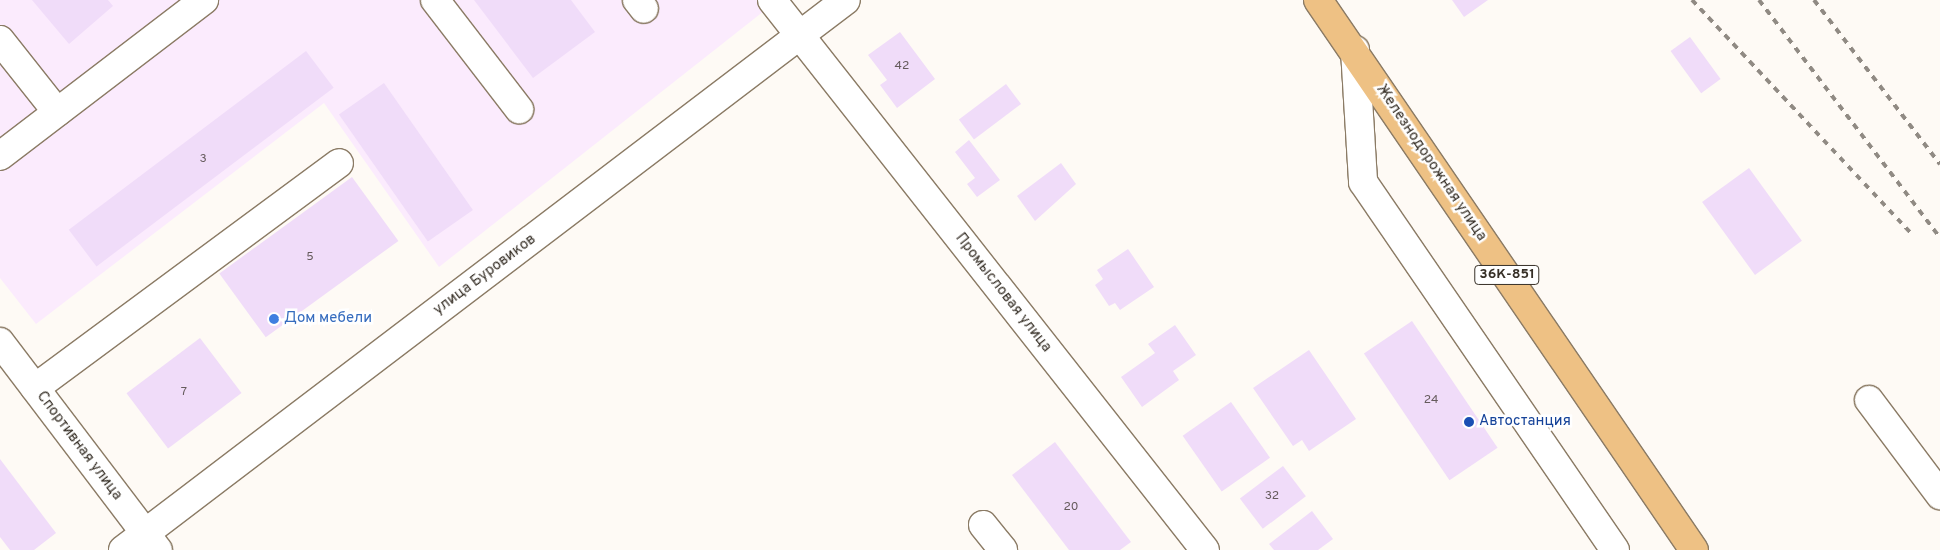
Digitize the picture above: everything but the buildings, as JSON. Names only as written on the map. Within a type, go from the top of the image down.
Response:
[{"type":"main road","name":"Железнодорожная улица","points":[[1318,0],[1355,50],[1694,550]]},
{"type":"street","points":[[0,156],[204,0]]},
{"type":"street","points":[[435,0],[519,109]]},
{"type":"street","name":"Промысловая улица","points":[[772,0],[1201,548]]},
{"type":"street","name":"улица Буровиков","points":[[123,550],[152,542],[846,0]]},
{"type":"street","points":[[0,40],[57,112]]},
{"type":"street","points":[[1355,50],[1363,182],[1615,550]]},
{"type":"street","points":[[35,388],[339,163]]},
{"type":"street","name":"Спортивная улица","points":[[0,342],[152,542]]},
{"type":"street","points":[[1869,400],[1940,495]]},
{"type":"street","points":[[984,525],[1003,550]]},
{"type":"shaded area","points":[[0,0],[778,0],[439,267],[324,103],[36,324],[0,278]]},
{"type":"railway","points":[[1692,0],[1912,234]]},
{"type":"railway","points":[[1759,0],[1940,238]]},
{"type":"railway","points":[[1814,0],[1940,164]]},
{"type":"place","name":"Дом мебели","points":[[274,319]]},
{"type":"place","name":"Автостанция","points":[[1469,422]]}]
